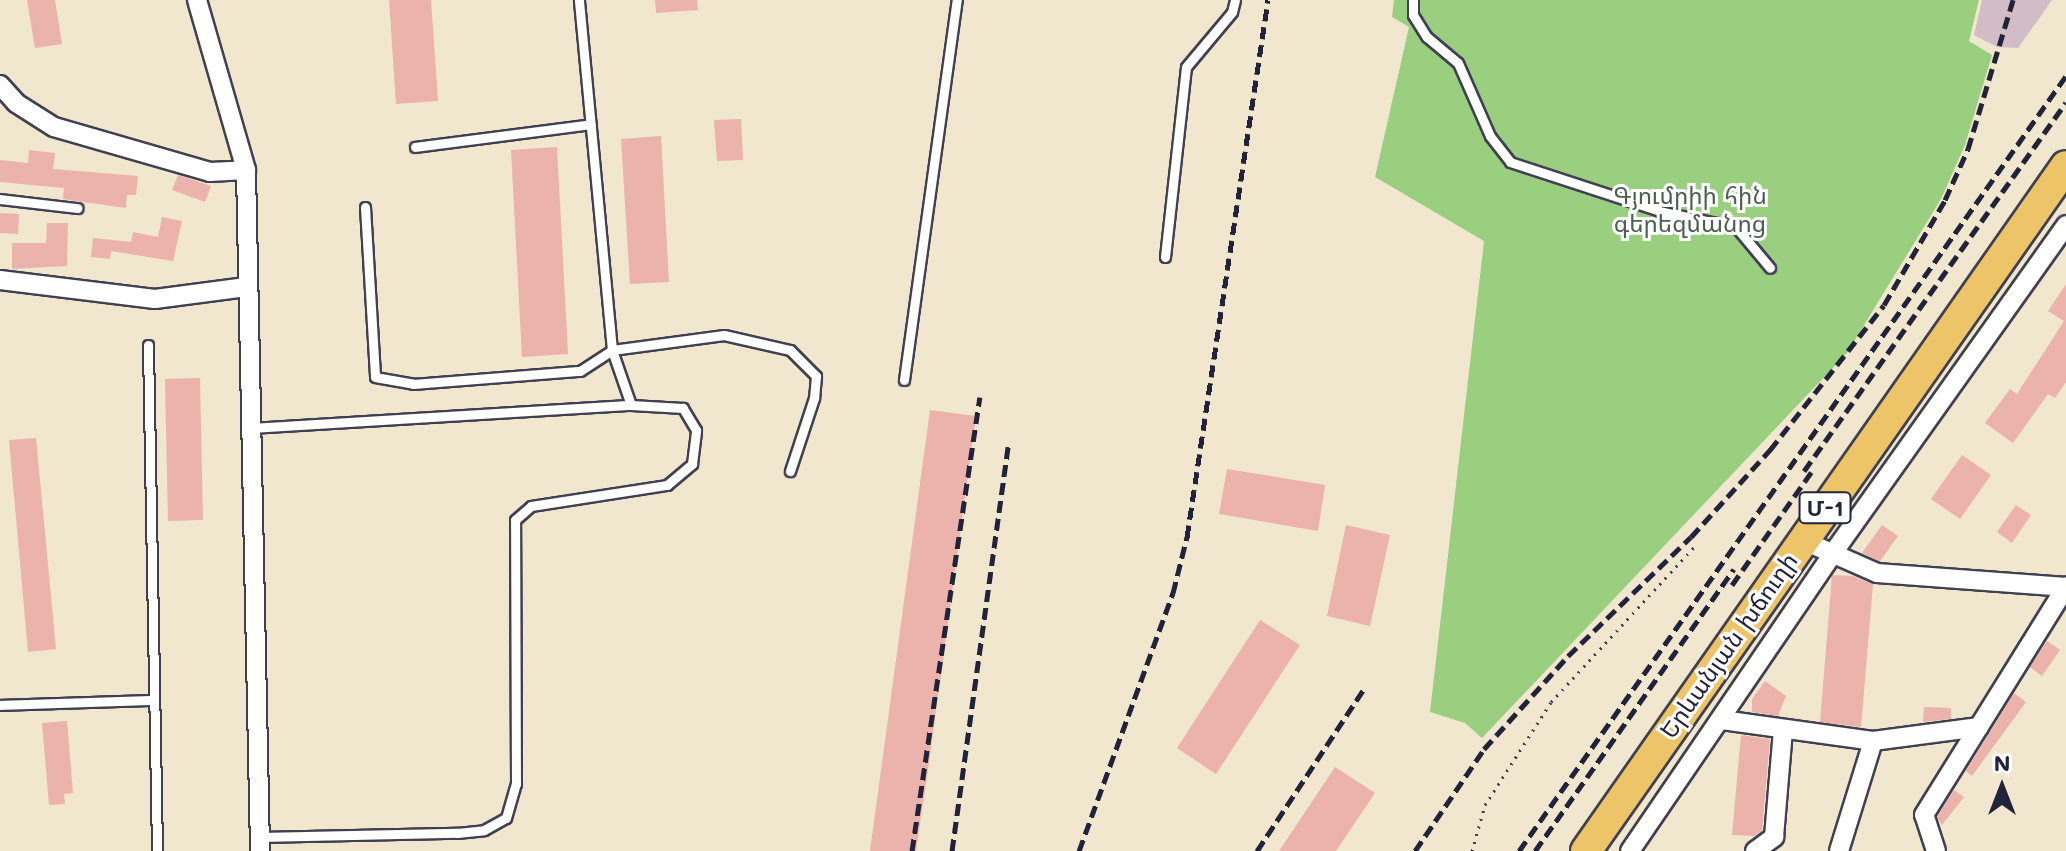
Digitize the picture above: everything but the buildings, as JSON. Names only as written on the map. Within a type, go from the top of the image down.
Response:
[{"type":"highway","name":"Երևանյան խճուղի","points":[[1586,851],[2066,166]]},
{"type":"street","points":[[197,0],[246,170],[259,844]]},
{"type":"street","points":[[0,85],[16,103],[54,127],[210,172],[246,170]]},
{"type":"street","points":[[1630,851],[1831,556],[2065,231],[2034,212]]},
{"type":"street","points":[[0,280],[155,299],[246,287]]},
{"type":"street","points":[[1802,540],[1831,556],[1877,573],[2066,587],[1924,815],[1936,851]]},
{"type":"street","points":[[1722,720],[1873,741],[1979,727]]},
{"type":"street","points":[[1755,851],[1774,837],[1783,729]]},
{"type":"street","points":[[1839,851],[1873,741]]},
{"type":"lane","points":[[579,0],[612,350],[631,405]]},
{"type":"lane","points":[[904,380],[957,0]]},
{"type":"lane","points":[[1165,257],[1186,67],[1232,12],[1235,0]]},
{"type":"lane","points":[[1413,0],[1413,15],[1427,37],[1458,63],[1490,136],[1510,162],[1663,212],[1736,227],[1770,268]]},
{"type":"lane","points":[[415,147],[591,124]]},
{"type":"lane","points":[[0,199],[77,208]]},
{"type":"lane","points":[[365,207],[375,377],[413,384],[580,371],[612,350],[724,335],[790,350],[816,376],[814,398],[790,471]]},
{"type":"lane","points":[[148,345],[157,851]]},
{"type":"lane","points":[[251,428],[631,405],[683,408],[696,430],[692,464],[667,485],[531,506],[515,520],[516,784],[506,818],[484,830],[457,833],[259,844]]},
{"type":"lane","points":[[0,705],[153,700]]},
{"type":"path","points":[[1472,851],[1485,805],[1551,702],[1695,546]]},
{"type":"shaded area","points":[[1982,0],[2052,0],[2018,48],[1997,47],[1974,35]]},
{"type":"green space","name":"Գյումրիի հին գերեզմանոց","points":[[1394,0],[1979,0],[1969,41],[1992,55],[1965,145],[1941,199],[1847,353],[1482,738],[1465,723],[1430,712],[1484,241],[1375,177],[1409,27],[1392,17]]},
{"type":"railway","points":[[1079,851],[1173,593],[1187,537],[1268,0]]},
{"type":"railway","points":[[1415,851],[1484,749],[1568,656],[1691,537],[1770,450],[1884,305],[1945,200],[1968,149],[2013,0]]},
{"type":"railway","points":[[1519,851],[2066,76]]},
{"type":"railway","points":[[1804,471],[2066,103]]},
{"type":"railway","points":[[912,851],[980,397]]},
{"type":"railway","points":[[952,851],[1008,446]]},
{"type":"railway","points":[[1732,585],[1815,467]]},
{"type":"railway","points":[[1535,851],[1734,569]]},
{"type":"railway","points":[[1257,851],[1364,689]]}]
